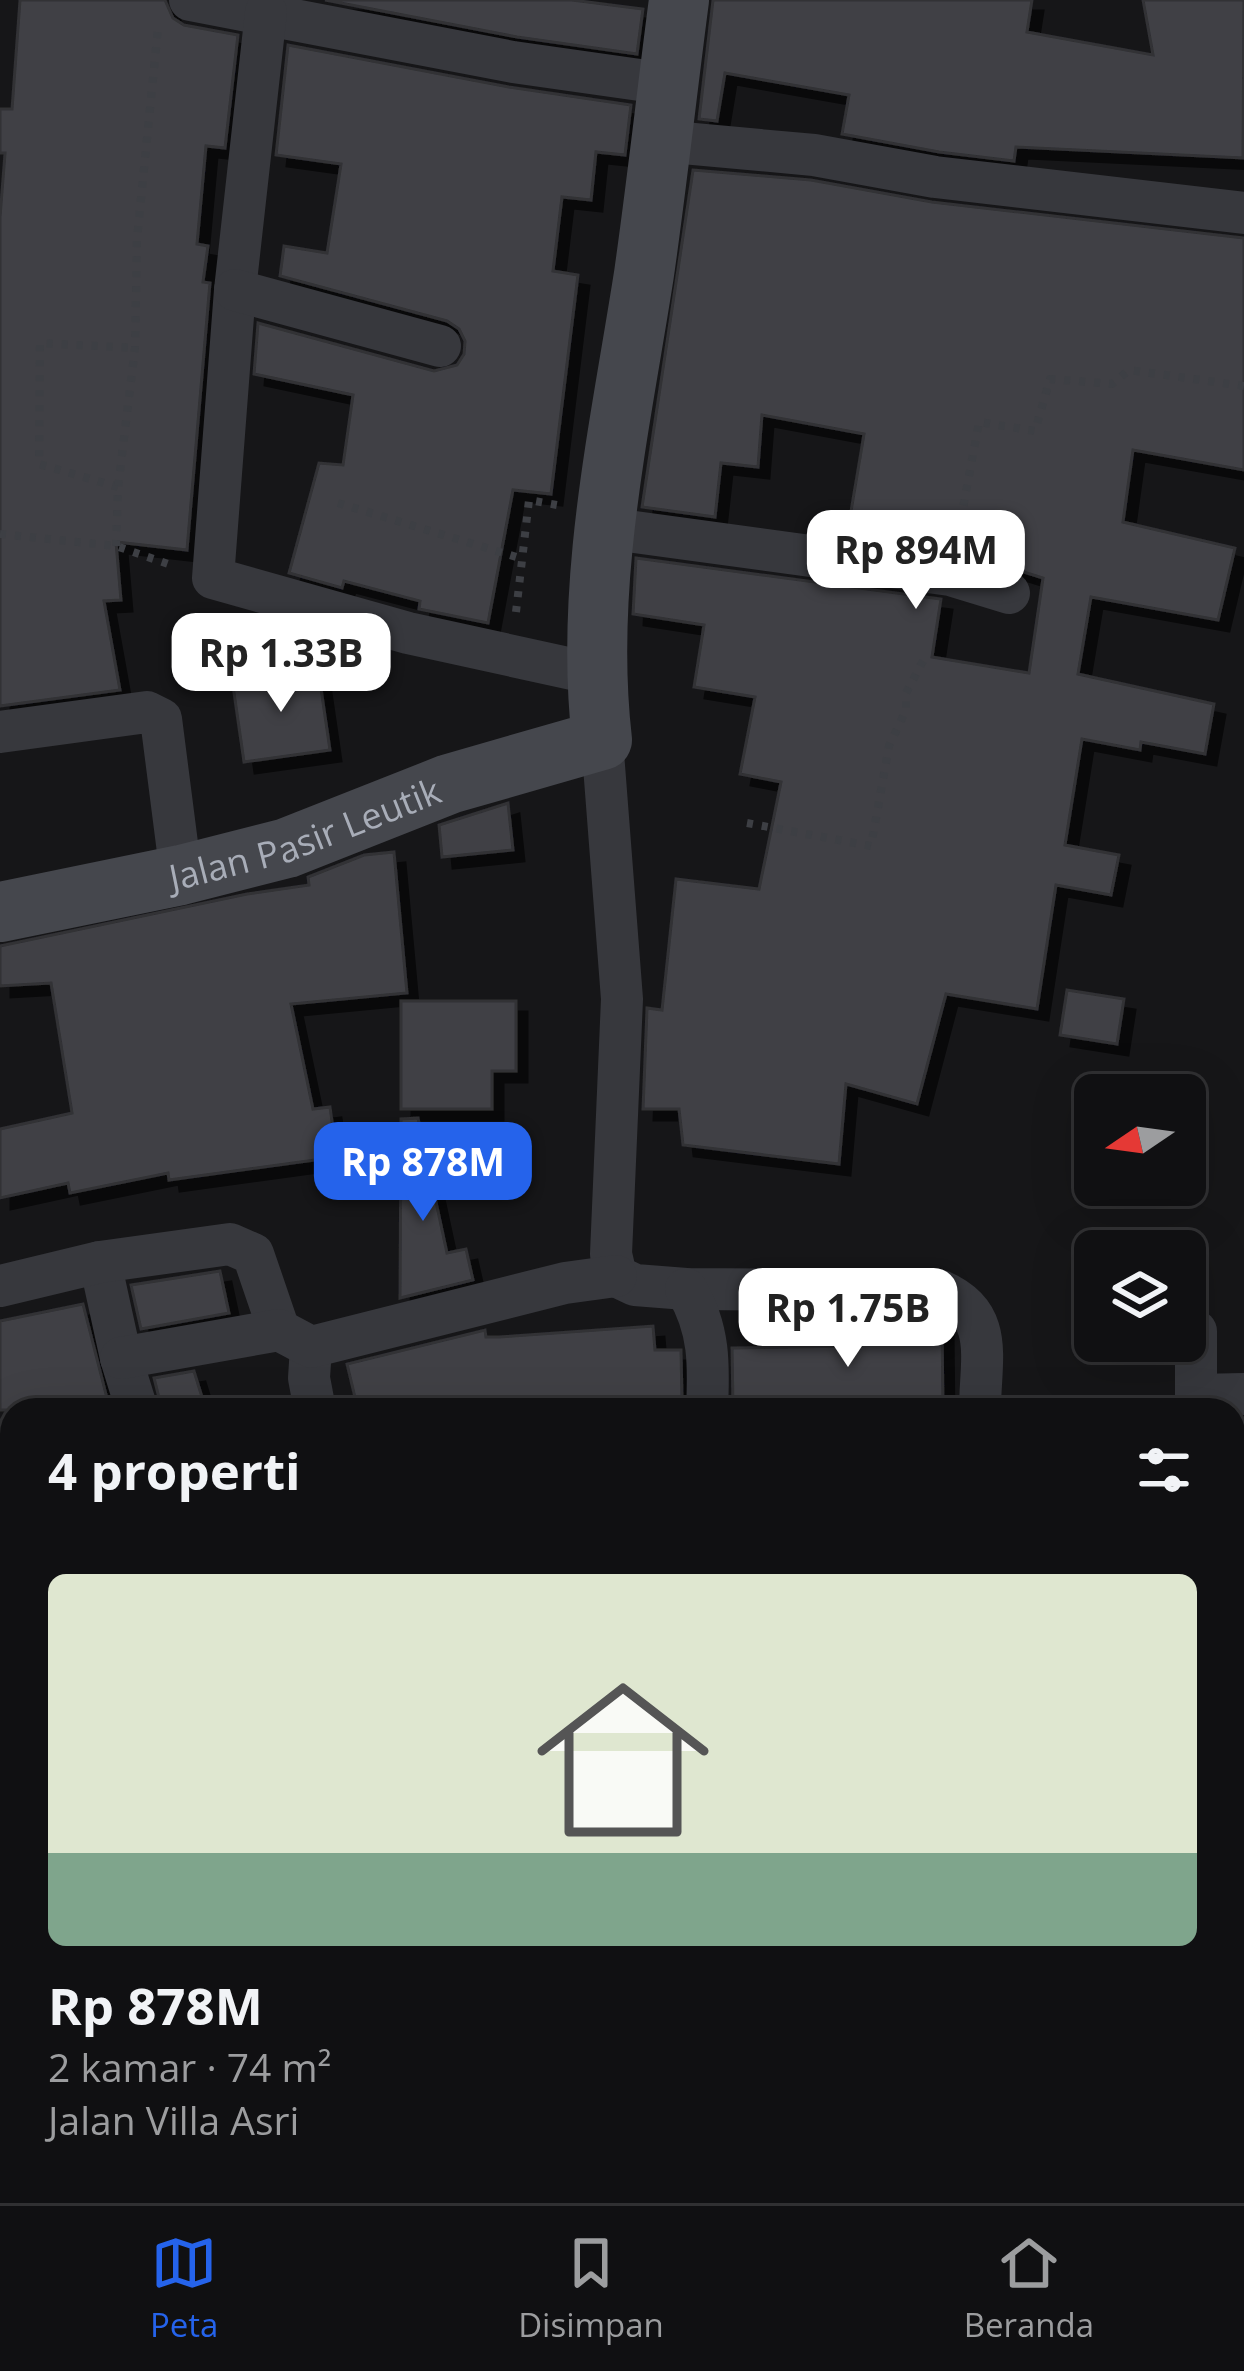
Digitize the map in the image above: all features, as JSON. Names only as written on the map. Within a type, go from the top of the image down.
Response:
[{"type":"street","points":[[616,1276],[610,1254],[622,999],[595,674],[605,520],[680,0]]},
{"type":"street","points":[[174,12],[266,12],[513,62],[814,155],[935,177],[1244,213]]},
{"type":"street","points":[[266,12],[235,290],[212,578],[408,633],[595,674]]},
{"type":"street","points":[[235,290],[440,346]]},
{"type":"street","points":[[605,520],[950,575],[1010,592]]},
{"type":"street","points":[[0,732],[147,712],[160,718],[181,875]]},
{"type":"street","name":"Jalan Pasir Leutik","points":[[0,912],[287,848],[449,784],[602,740]]},
{"type":"street","points":[[0,1286],[100,1262],[230,1244],[253,1254],[295,1339],[313,1398]]},
{"type":"street","points":[[100,1262],[133,1398]]},
{"type":"street","points":[[121,1358],[295,1339],[616,1276],[634,1285],[686,1289],[941,1291],[971,1307],[981,1328],[980,1398]]},
{"type":"street","points":[[686,1289],[700,1312],[709,1352],[707,1398]]},
{"type":"street","points":[[1196,1362],[1196,1398]]},
{"type":"path","points":[[116,546],[118,487],[135,348],[136,238],[174,12]]},
{"type":"path","points":[[118,487],[39,464],[40,343],[135,348]]},
{"type":"path","points":[[950,575],[980,422],[1034,431],[1050,379],[1112,384],[1129,370],[1244,386]]},
{"type":"path","points":[[511,656],[529,500],[605,520]]},
{"type":"path","points":[[338,503],[523,559]]},
{"type":"path","points":[[0,534],[116,546],[212,578]]},
{"type":"path","points":[[747,823],[871,846],[889,746],[906,710],[906,693],[923,661]]},
{"type":"building","points":[[20,0],[165,0],[173,18],[184,25],[238,35],[225,148],[206,146],[197,244],[208,246],[203,282],[210,283],[187,550],[116,542],[121,600],[104,601],[120,690],[0,706],[0,217],[5,153],[0,153],[0,109],[12,109]]},
{"type":"building","points":[[325,0],[572,0],[643,9],[637,54],[517,37]]},
{"type":"building","points":[[713,0],[1032,0],[1027,32],[1153,55],[1143,0],[1244,0],[1243,158],[1016,147],[1014,161],[939,152],[842,134],[849,95],[725,73],[717,121],[699,119]]},
{"type":"building","points":[[288,45],[631,105],[625,155],[596,152],[591,200],[562,197],[553,271],[578,275],[551,494],[513,490],[488,623],[419,609],[420,601],[344,581],[342,588],[289,573],[319,463],[343,465],[353,395],[254,374],[258,323],[434,371],[457,365],[465,341],[447,321],[280,276],[284,246],[327,253],[341,164],[276,155]]},
{"type":"building","points":[[693,170],[811,180],[932,202],[1244,238],[1244,470],[1133,450],[1123,522],[1235,548],[1218,620],[1091,597],[1078,674],[1214,704],[1205,754],[1141,742],[1140,750],[1082,739],[1065,845],[1119,855],[1111,895],[1056,885],[1037,1009],[946,994],[917,1104],[846,1084],[839,1164],[683,1145],[679,1109],[643,1109],[647,1008],[662,1010],[676,879],[759,889],[781,782],[740,774],[755,697],[694,687],[704,625],[633,614],[636,558],[941,599],[932,657],[1029,673],[1043,578],[953,550],[847,535],[864,434],[762,415],[758,467],[721,463],[715,517],[642,507]]},
{"type":"building","points":[[318,668],[330,750],[244,762],[232,679]]},
{"type":"building","points":[[508,803],[513,850],[442,857],[439,825]]},
{"type":"building","points":[[394,852],[407,993],[291,1004],[313,1109],[330,1107],[337,1157],[169,1180],[168,1173],[70,1193],[68,1183],[0,1198],[0,1129],[72,1113],[51,983],[0,986],[0,946],[309,885],[308,877],[364,855]]},
{"type":"building","points":[[1067,990],[1124,999],[1117,1044],[1060,1035]]},
{"type":"building","points":[[401,1001],[516,1001],[516,1071],[492,1071],[492,1109],[401,1109]]},
{"type":"building","points":[[418,1118],[447,1253],[466,1249],[473,1280],[400,1298],[401,1119]]},
{"type":"building","points":[[220,1271],[229,1313],[141,1329],[131,1285]]},
{"type":"building","points":[[83,1304],[107,1398],[0,1398],[0,1321]]},
{"type":"building","points":[[846,1316],[934,1316],[942,1321],[943,1398],[733,1398],[732,1348],[846,1346]]},
{"type":"building","points":[[653,1326],[655,1350],[681,1350],[682,1398],[355,1398],[347,1364],[485,1330],[486,1337]]},
{"type":"building","points":[[194,1371],[202,1398],[159,1398],[154,1378]]}]
